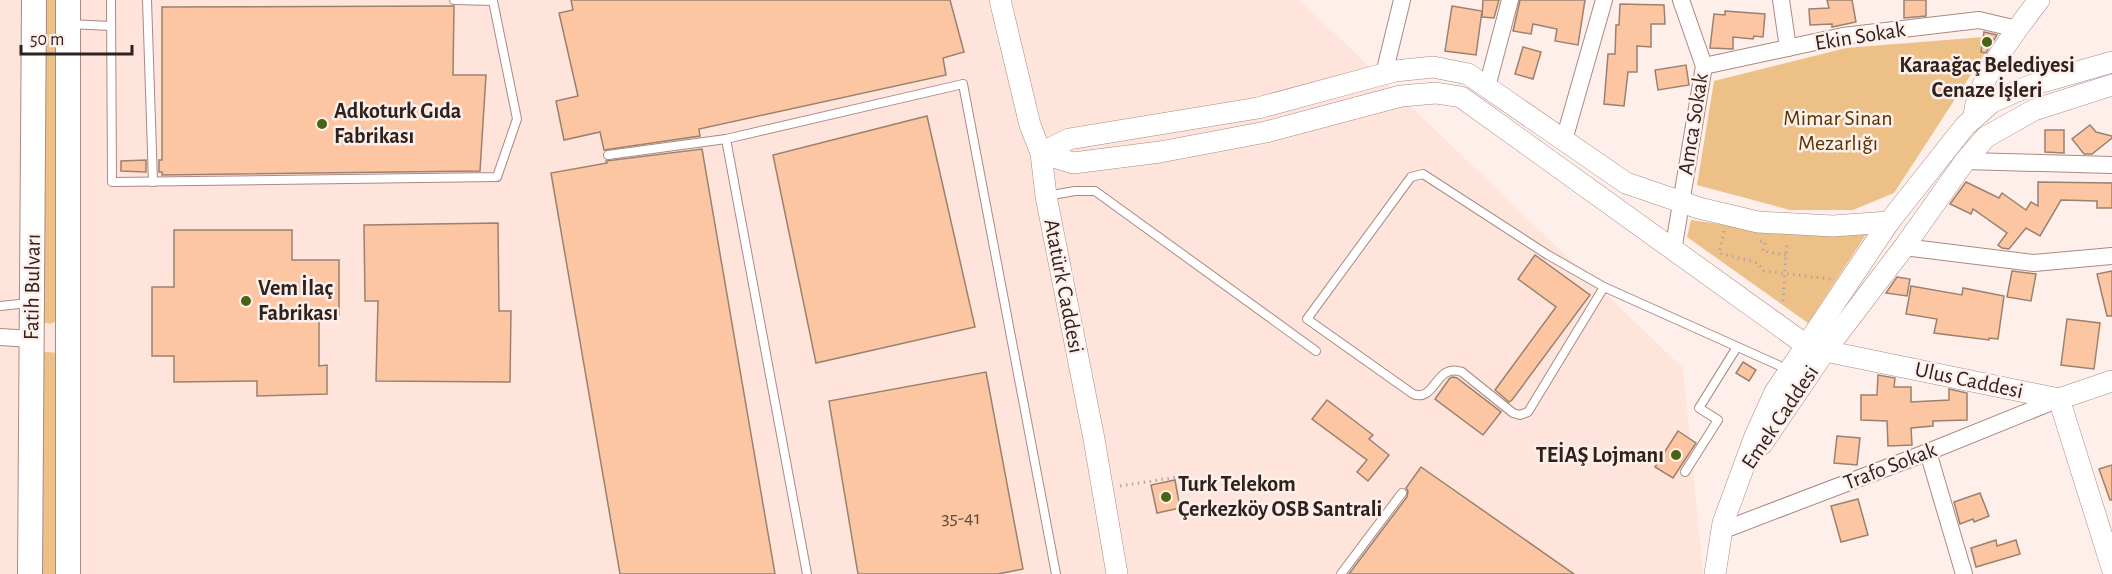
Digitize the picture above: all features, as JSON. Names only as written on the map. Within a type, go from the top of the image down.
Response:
[{"type":"main road","name":"Fatih Bulvarı","points":[[30,574],[34,0]]},
{"type":"main road","name":"Fatih Bulvarı","points":[[68,0],[68,574]]},
{"type":"street","name":"Atatürk Caddesi","points":[[1000,0],[1030,124],[1041,153],[1046,196],[1094,439],[1117,574]]},
{"type":"street","points":[[1384,74],[1402,0]]},
{"type":"street","points":[[1487,87],[1510,0]]},
{"type":"street","points":[[1564,140],[1604,0]]},
{"type":"street","name":"Amca Sokak","points":[[1673,251],[1704,66],[1681,0]]},
{"type":"street","points":[[1780,0],[1788,48]]},
{"type":"street","points":[[1986,137],[1973,117],[1984,82],[2017,28],[2039,0]]},
{"type":"street","name":"Ekin Sokak","points":[[1704,66],[1844,36],[1979,20],[2017,28]]},
{"type":"street","name":"Emek Caddesi","points":[[1737,482],[1889,222],[1973,117],[1992,102],[2032,85],[2112,62]]},
{"type":"street","points":[[1041,153],[1069,139],[1258,108],[1395,71],[1433,68],[1468,74],[1626,183],[1680,202],[1758,222],[1833,226],[1889,222]]},
{"type":"street","name":"Emek Caddesi","points":[[1737,482],[1775,392],[1788,372],[1815,348],[1904,247],[1965,161],[1986,137],[2034,110],[2112,85]]},
{"type":"street","points":[[1041,153],[1073,164],[1160,152],[1266,132],[1401,96],[1436,93],[1461,97],[1673,251],[1815,348]]},
{"type":"street","points":[[1965,161],[2112,165]]},
{"type":"street","points":[[1904,247],[2034,263],[2112,256]]},
{"type":"street","points":[[0,337],[32,339]]},
{"type":"street","name":"Ulus Caddesi","points":[[1815,348],[2059,399]]},
{"type":"street","points":[[2112,381],[2059,399],[2112,568]]},
{"type":"street","name":"Trafo Sokak","points":[[1720,531],[1928,452],[2059,399]]},
{"type":"street","points":[[1928,452],[1964,574]]},
{"type":"street","points":[[1714,574],[1720,531],[1737,482]]},
{"type":"lane","points":[[111,0],[112,182],[497,177],[517,119],[493,1],[454,0]]},
{"type":"lane","points":[[147,0],[153,182]]},
{"type":"lane","points":[[68,24],[111,26]]},
{"type":"lane","points":[[608,155],[726,140],[963,84],[1056,574]]},
{"type":"lane","points":[[726,140],[807,574]]},
{"type":"lane","points":[[1604,287],[1528,412],[1521,415],[1513,413],[1462,372],[1455,370],[1447,371],[1424,395],[1413,394],[1307,319],[1411,177],[1423,174],[1548,255],[1604,287],[1737,346],[1788,372]]},
{"type":"lane","points":[[1046,196],[1075,190],[1095,191],[1316,351]]},
{"type":"lane","points":[[0,306],[32,302]]},
{"type":"lane","points":[[1685,472],[1718,420],[1699,408],[1737,346]]},
{"type":"lane","points":[[1341,574],[1402,493]]},
{"type":"path","points":[[1724,231],[1719,253],[1758,263],[1764,271],[1836,280]]},
{"type":"path","points":[[1783,301],[1788,234]]},
{"type":"path","points":[[1755,240],[1765,242],[1763,251],[1786,255]]},
{"type":"path","points":[[1118,486],[1191,475]]},
{"type":"shaded area","points":[[0,0],[1300,0],[1683,368],[1703,574],[0,574]]},
{"type":"green space","points":[[39,0],[59,0],[59,320],[50,324],[40,321]]},
{"type":"green space","name":"Mimar Sinan Mezarlığı","points":[[1996,36],[1894,193],[1853,210],[1790,210],[1697,185],[1714,81],[1846,48]]},
{"type":"green space","points":[[1691,220],[1788,234],[1867,233],[1808,323],[1687,237]]},
{"type":"green space","points":[[40,353],[57,353],[57,574],[36,574]]},
{"type":"building","points":[[571,0],[950,0],[964,52],[943,58],[946,75],[699,129],[700,136],[604,150],[600,132],[564,140],[556,101],[578,96],[559,13],[573,10]]},
{"type":"building","points":[[1483,0],[1499,0],[1494,18],[1482,17]]},
{"type":"building","points":[[1520,0],[1585,0],[1578,45],[1555,41],[1557,29],[1533,24],[1531,34],[1513,31]]},
{"type":"building","points":[[1827,0],[1852,0],[1856,22],[1832,27],[1832,24],[1810,25],[1809,9],[1829,8]]},
{"type":"building","points":[[1904,0],[1926,0],[1926,16],[1904,18]]},
{"type":"building","points":[[1620,4],[1664,5],[1665,24],[1651,24],[1651,47],[1637,46],[1637,72],[1628,72],[1624,106],[1604,104],[1608,54],[1615,54],[1616,25],[1619,25]]},
{"type":"building","name":"Adkoturk Gıda Fabrikası","points":[[454,6],[453,75],[486,75],[480,171],[162,175],[162,172],[159,172],[159,160],[162,160],[162,7]]},
{"type":"building","points":[[1452,6],[1482,11],[1476,55],[1445,51]]},
{"type":"building","points":[[1725,11],[1765,14],[1763,37],[1754,36],[1753,39],[1733,37],[1733,49],[1710,48],[1714,14],[1725,15]]},
{"type":"building","points":[[1984,32],[1997,35],[1986,53],[1981,52]]},
{"type":"building","points":[[1523,47],[1541,52],[1533,79],[1515,74]]},
{"type":"building","points":[[1686,65],[1689,85],[1658,90],[1655,70]]},
{"type":"building","points":[[927,116],[975,327],[816,363],[773,155]]},
{"type":"building","points":[[2090,125],[2096,132],[2112,136],[2112,138],[2092,154],[2084,154],[2072,139]]},
{"type":"building","points":[[2045,130],[2064,130],[2064,153],[2045,152]]},
{"type":"building","points":[[702,149],[775,574],[620,574],[551,173],[607,163],[606,161]]},
{"type":"building","points":[[146,160],[146,172],[121,171],[121,161]]},
{"type":"building","points":[[1966,182],[1999,198],[2002,193],[2026,210],[2031,202],[2038,206],[2038,182],[2112,183],[2112,208],[2097,208],[2097,201],[2061,200],[2040,236],[2026,228],[2009,249],[2002,248],[1998,245],[2007,233],[1973,209],[1971,214],[1950,204]]},
{"type":"building","points":[[498,223],[499,311],[511,311],[510,382],[376,381],[378,301],[365,301],[364,225]]},
{"type":"building","name":"Vem İlaç Fabrikası","points":[[174,230],[292,230],[292,260],[339,260],[339,315],[319,315],[319,366],[327,365],[327,394],[257,396],[257,381],[174,382],[174,356],[152,356],[152,287],[174,287]]},
{"type":"building","points":[[1535,255],[1590,295],[1509,402],[1495,390],[1556,307],[1518,279]]},
{"type":"building","points":[[2012,271],[2036,274],[2031,301],[2007,297]]},
{"type":"building","points":[[2112,271],[2112,316],[2107,316],[2097,274]]},
{"type":"building","points":[[1897,277],[1910,279],[1907,296],[1886,293]]},
{"type":"building","points":[[1911,286],[1962,295],[1963,288],[2004,296],[1998,339],[1989,338],[1989,340],[1934,333],[1937,319],[1906,314]]},
{"type":"building","points":[[2067,319],[2100,323],[2094,369],[2061,365]]},
{"type":"building","points":[[1743,362],[1756,370],[1749,381],[1736,373]]},
{"type":"building","points":[[986,372],[1023,569],[998,574],[858,574],[829,401]]},
{"type":"building","points":[[1878,375],[1895,378],[1894,387],[1911,387],[1911,402],[1949,400],[1949,389],[1967,393],[1967,420],[1933,421],[1933,426],[1911,428],[1912,445],[1888,446],[1887,421],[1861,420],[1861,395],[1877,395]]},
{"type":"building","points":[[1453,377],[1501,412],[1483,435],[1435,399]]},
{"type":"building","points":[[1327,400],[1373,435],[1369,439],[1389,455],[1368,481],[1357,472],[1367,460],[1312,419]]},
{"type":"building","name":"TEİAŞ Lojmanı","points":[[1678,431],[1696,443],[1673,478],[1655,467]]},
{"type":"building","points":[[1837,436],[1860,438],[1857,465],[1834,463]]},
{"type":"building","points":[[2112,465],[2112,500],[2110,500],[2099,469]]},
{"type":"building","points":[[1421,467],[1574,574],[1349,574],[1407,497],[1406,488]]},
{"type":"building","name":"Turk Telekom Çerkezköy OSB Santrali","points":[[1175,480],[1180,508],[1157,513],[1151,485]]},
{"type":"building","points":[[1980,493],[1989,516],[1960,524],[1954,502]]},
{"type":"building","points":[[1858,499],[1868,535],[1841,542],[1831,506]]},
{"type":"building","points":[[1996,540],[1997,546],[2016,540],[2020,554],[1976,567],[1971,548]]},
{"type":"place","name":"Karaağaç Belediyesi Cenaze İşleri","points":[[1987,42]]},
{"type":"place","name":"Adkoturk Gıda Fabrikası","points":[[322,124]]},
{"type":"place","name":"Vem İlaç Fabrikası","points":[[246,301]]},
{"type":"place","name":"TEİAŞ Lojmanı","points":[[1676,455]]},
{"type":"place","name":"Turk Telekom Çerkezköy OSB Santrali","points":[[1166,497]]}]
